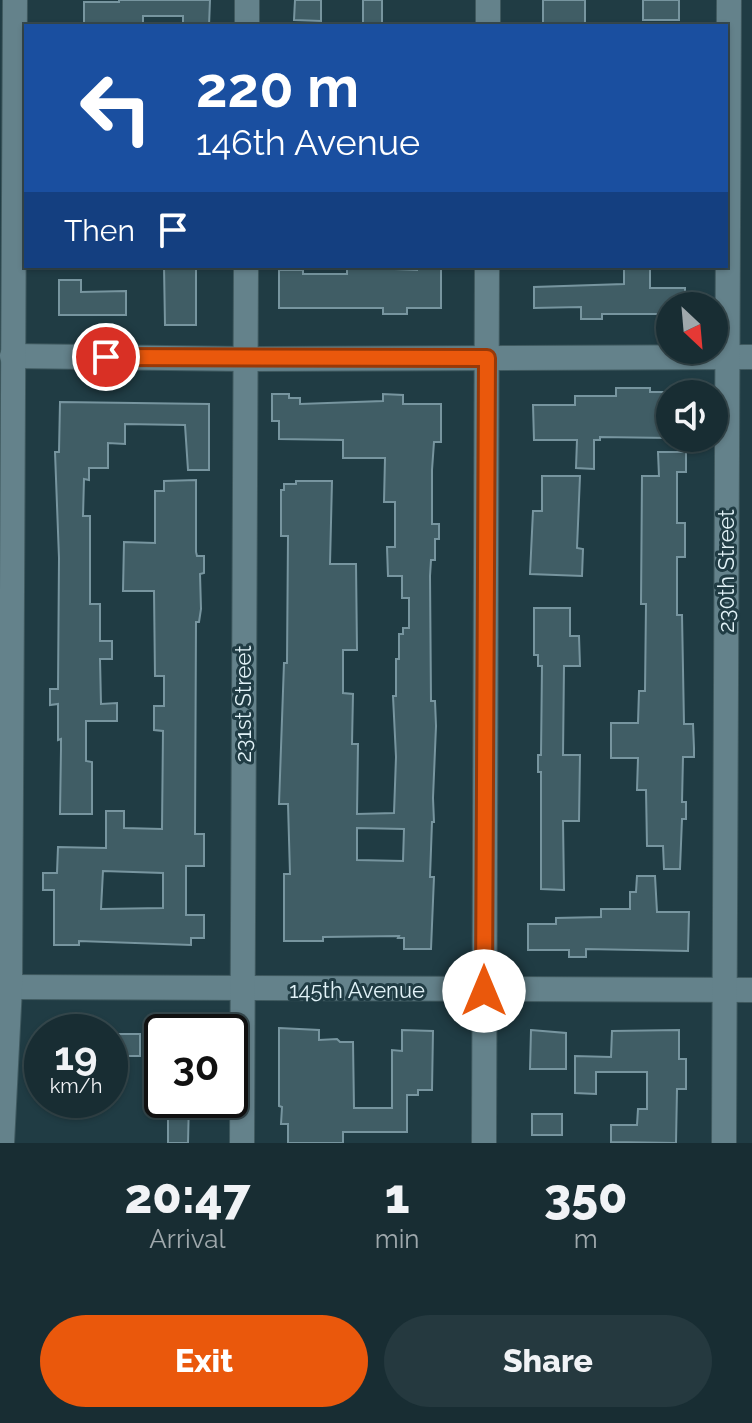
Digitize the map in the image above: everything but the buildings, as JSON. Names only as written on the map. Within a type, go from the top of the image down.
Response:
[{"type":"street","points":[[2,1143],[10,987],[6,406],[12,356],[15,0]]},
{"type":"street","points":[[247,0],[247,24]]},
{"type":"street","points":[[488,0],[488,24]]},
{"type":"street","name":"230th Street","points":[[728,119],[729,0]]},
{"type":"street","name":"231st Street","points":[[242,1143],[246,268]]},
{"type":"street","points":[[484,1143],[487,268]]},
{"type":"street","name":"230th Street","points":[[727,268],[727,292]]},
{"type":"street","points":[[12,356],[245,359],[656,357]]},
{"type":"street","points":[[728,357],[752,357]]},
{"type":"street","name":"230th Street","points":[[724,1143],[726,364]]},
{"type":"street","name":"145th Avenue","points":[[10,987],[752,990]]},
{"type":"route","points":[[106,357],[487,358],[484,991]]}]
